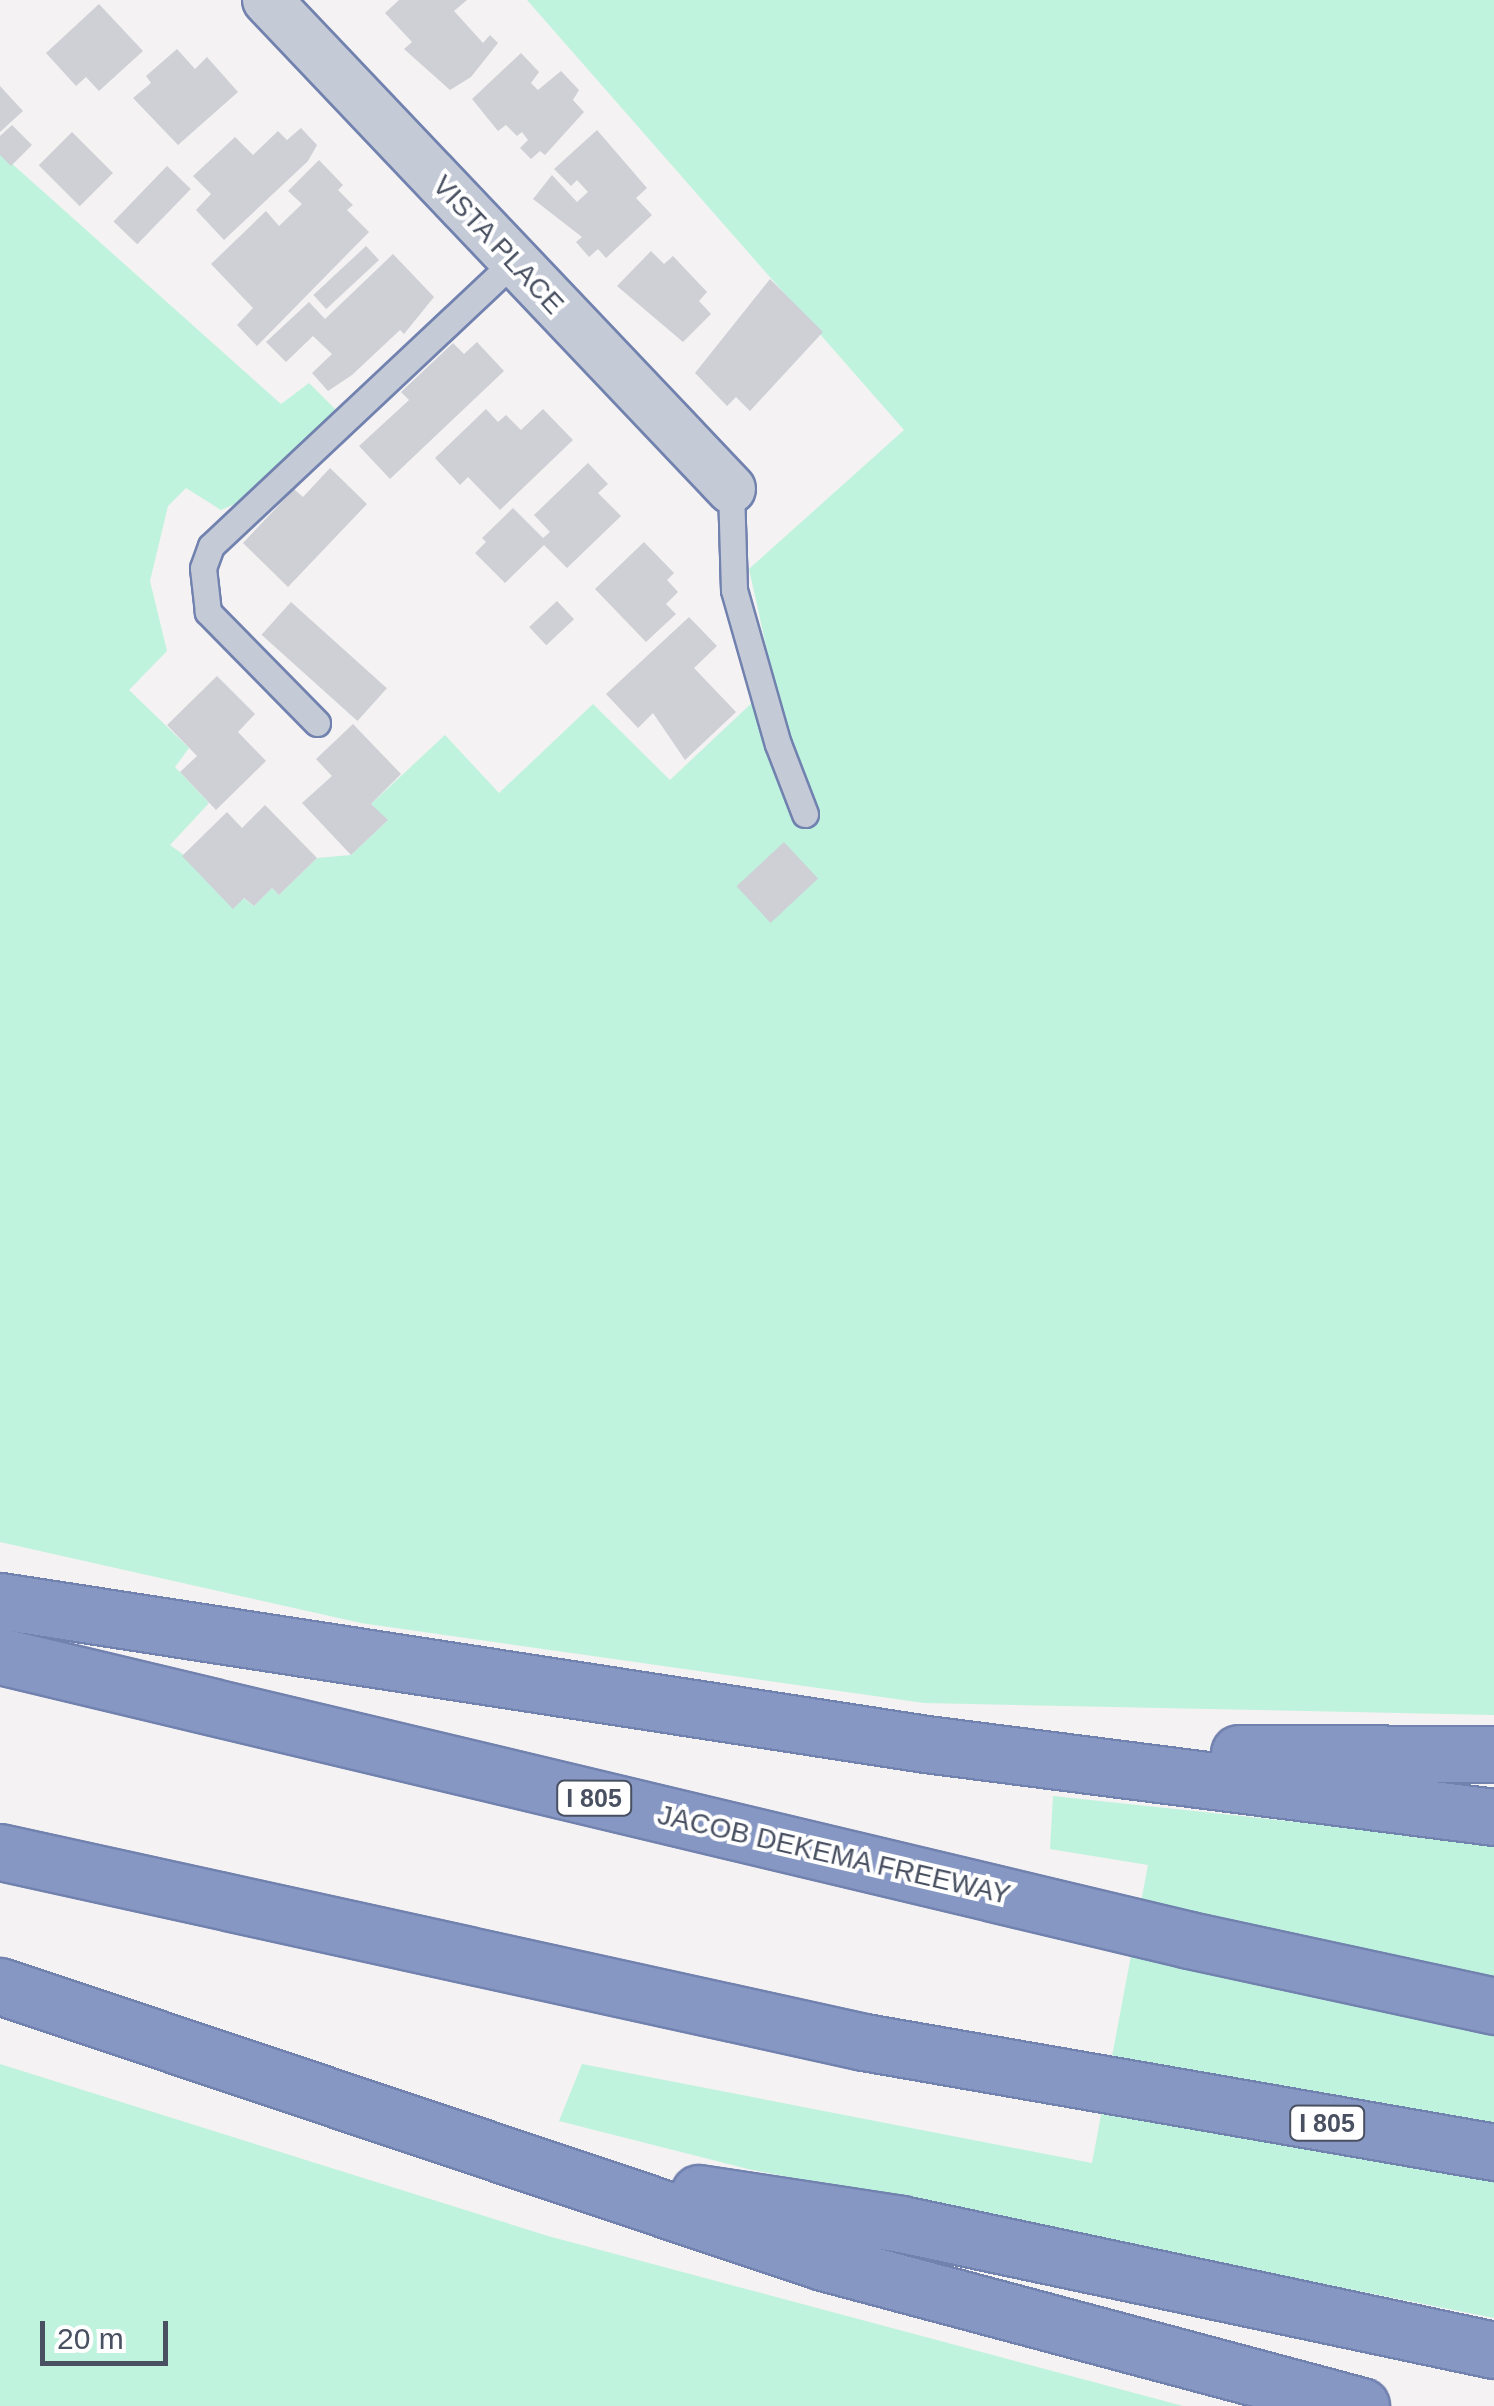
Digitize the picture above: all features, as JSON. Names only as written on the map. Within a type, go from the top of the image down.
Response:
[{"type":"highway","points":[[0,1602],[926,1744],[1494,1817]]},
{"type":"highway","name":"JACOB DEKEMA FREEWAY","points":[[0,1656],[1189,1940],[1494,2006]]},
{"type":"highway","points":[[926,1744],[1363,1756],[1494,1754]]},
{"type":"highway","name":"I 805","points":[[0,1852],[864,2042],[1494,2152]]},
{"type":"highway","points":[[0,1986],[824,2262],[1361,2406]]},
{"type":"highway","points":[[548,2170],[901,2224],[1494,2350]]},
{"type":"street","name":"VISTA PLACE","points":[[266,0],[730,489]]},
{"type":"lane","points":[[317,724],[208,612],[203,568],[211,546],[514,262]]},
{"type":"lane","points":[[730,489],[734,590],[778,744],[806,814]]},
{"type":"green space","points":[[527,0],[1494,0],[1494,1715],[924,1703],[361,1623],[0,1542],[0,153],[281,404],[309,383],[336,410],[235,504],[221,510],[186,488],[168,506],[150,581],[167,651],[129,690],[189,748],[175,767],[209,803],[170,845],[254,906],[272,888],[279,895],[317,858],[351,855],[387,821],[371,804],[445,735],[499,793],[593,704],[670,780],[774,682],[749,569],[904,430]]},
{"type":"green space","points":[[1053,1796],[1494,1843],[1494,2318],[748,2169],[559,2121],[582,2064],[1092,2163],[1148,1865],[1050,1849]]},
{"type":"green space","points":[[0,2064],[548,2236],[1183,2406],[0,2406]]},
{"type":"building","points":[[399,0],[467,0],[454,11],[483,43],[490,35],[498,43],[471,77],[450,90],[404,49],[412,42],[385,13]]},
{"type":"building","points":[[99,4],[143,51],[99,91],[86,77],[76,86],[46,53]]},
{"type":"building","points":[[177,49],[195,69],[207,57],[238,92],[178,145],[133,98],[151,83],[146,76]]},
{"type":"building","points":[[521,53],[539,72],[531,83],[538,90],[561,71],[579,90],[573,100],[584,112],[545,155],[540,151],[531,159],[520,148],[528,140],[522,132],[517,136],[506,125],[498,131],[472,99]]},
{"type":"building","points":[[0,86],[23,111],[0,132]]},
{"type":"building","points":[[12,125],[32,145],[11,166],[0,155],[0,136]]},
{"type":"building","points":[[301,128],[317,145],[308,161],[224,240],[196,210],[211,194],[193,176],[235,137],[253,155],[278,131],[287,140]]},
{"type":"building","points":[[597,130],[647,188],[636,198],[652,215],[606,258],[598,249],[589,257],[576,242],[582,237],[533,199],[552,175],[577,202],[588,192],[577,180],[571,186],[554,169]]},
{"type":"building","points":[[72,132],[113,173],[80,206],[39,165]]},
{"type":"building","points":[[319,160],[343,185],[338,190],[353,205],[347,210],[369,232],[257,346],[237,325],[253,308],[211,264],[266,211],[279,226],[302,204],[288,191]]},
{"type":"building","points":[[167,166],[191,189],[137,244],[114,221]]},
{"type":"building","points":[[366,246],[379,260],[326,309],[313,295]]},
{"type":"building","points":[[651,251],[664,264],[673,256],[707,292],[699,301],[711,314],[683,342],[617,286]]},
{"type":"building","points":[[393,254],[434,297],[404,334],[400,330],[352,375],[328,391],[312,373],[332,354],[313,336],[286,362],[266,342],[309,302],[325,319]]},
{"type":"building","points":[[770,279],[823,332],[750,411],[736,397],[727,406],[695,373]]},
{"type":"building","points":[[477,342],[504,371],[390,479],[359,446],[409,400],[401,392],[453,343],[464,354]]},
{"type":"building","points":[[486,409],[498,422],[506,415],[521,430],[543,409],[573,440],[500,510],[468,477],[460,485],[435,458]]},
{"type":"building","points":[[588,463],[608,484],[598,493],[621,516],[567,568],[544,545],[505,583],[475,553],[486,542],[482,538],[513,508],[543,538],[550,532],[534,515]]},
{"type":"building","points":[[330,468],[367,504],[288,587],[243,543],[294,489],[303,497]]},
{"type":"building","points":[[644,542],[674,573],[667,580],[678,592],[666,604],[676,614],[646,642],[595,589]]},
{"type":"building","points":[[557,601],[574,619],[546,645],[529,627]]},
{"type":"building","points":[[291,602],[387,688],[357,721],[262,635]]},
{"type":"building","points":[[689,617],[717,646],[694,668],[736,712],[685,760],[653,713],[638,728],[606,694]]},
{"type":"building","points":[[217,676],[255,714],[238,732],[266,761],[216,810],[180,772],[197,756],[167,725]]},
{"type":"building","points":[[353,724],[401,774],[371,804],[388,820],[351,855],[302,803],[332,776],[316,759]]},
{"type":"building","points":[[265,805],[317,858],[279,895],[272,888],[254,906],[244,898],[233,909],[182,856],[227,812],[242,828]]},
{"type":"building","points":[[784,842],[818,879],[771,923],[736,886]]}]
